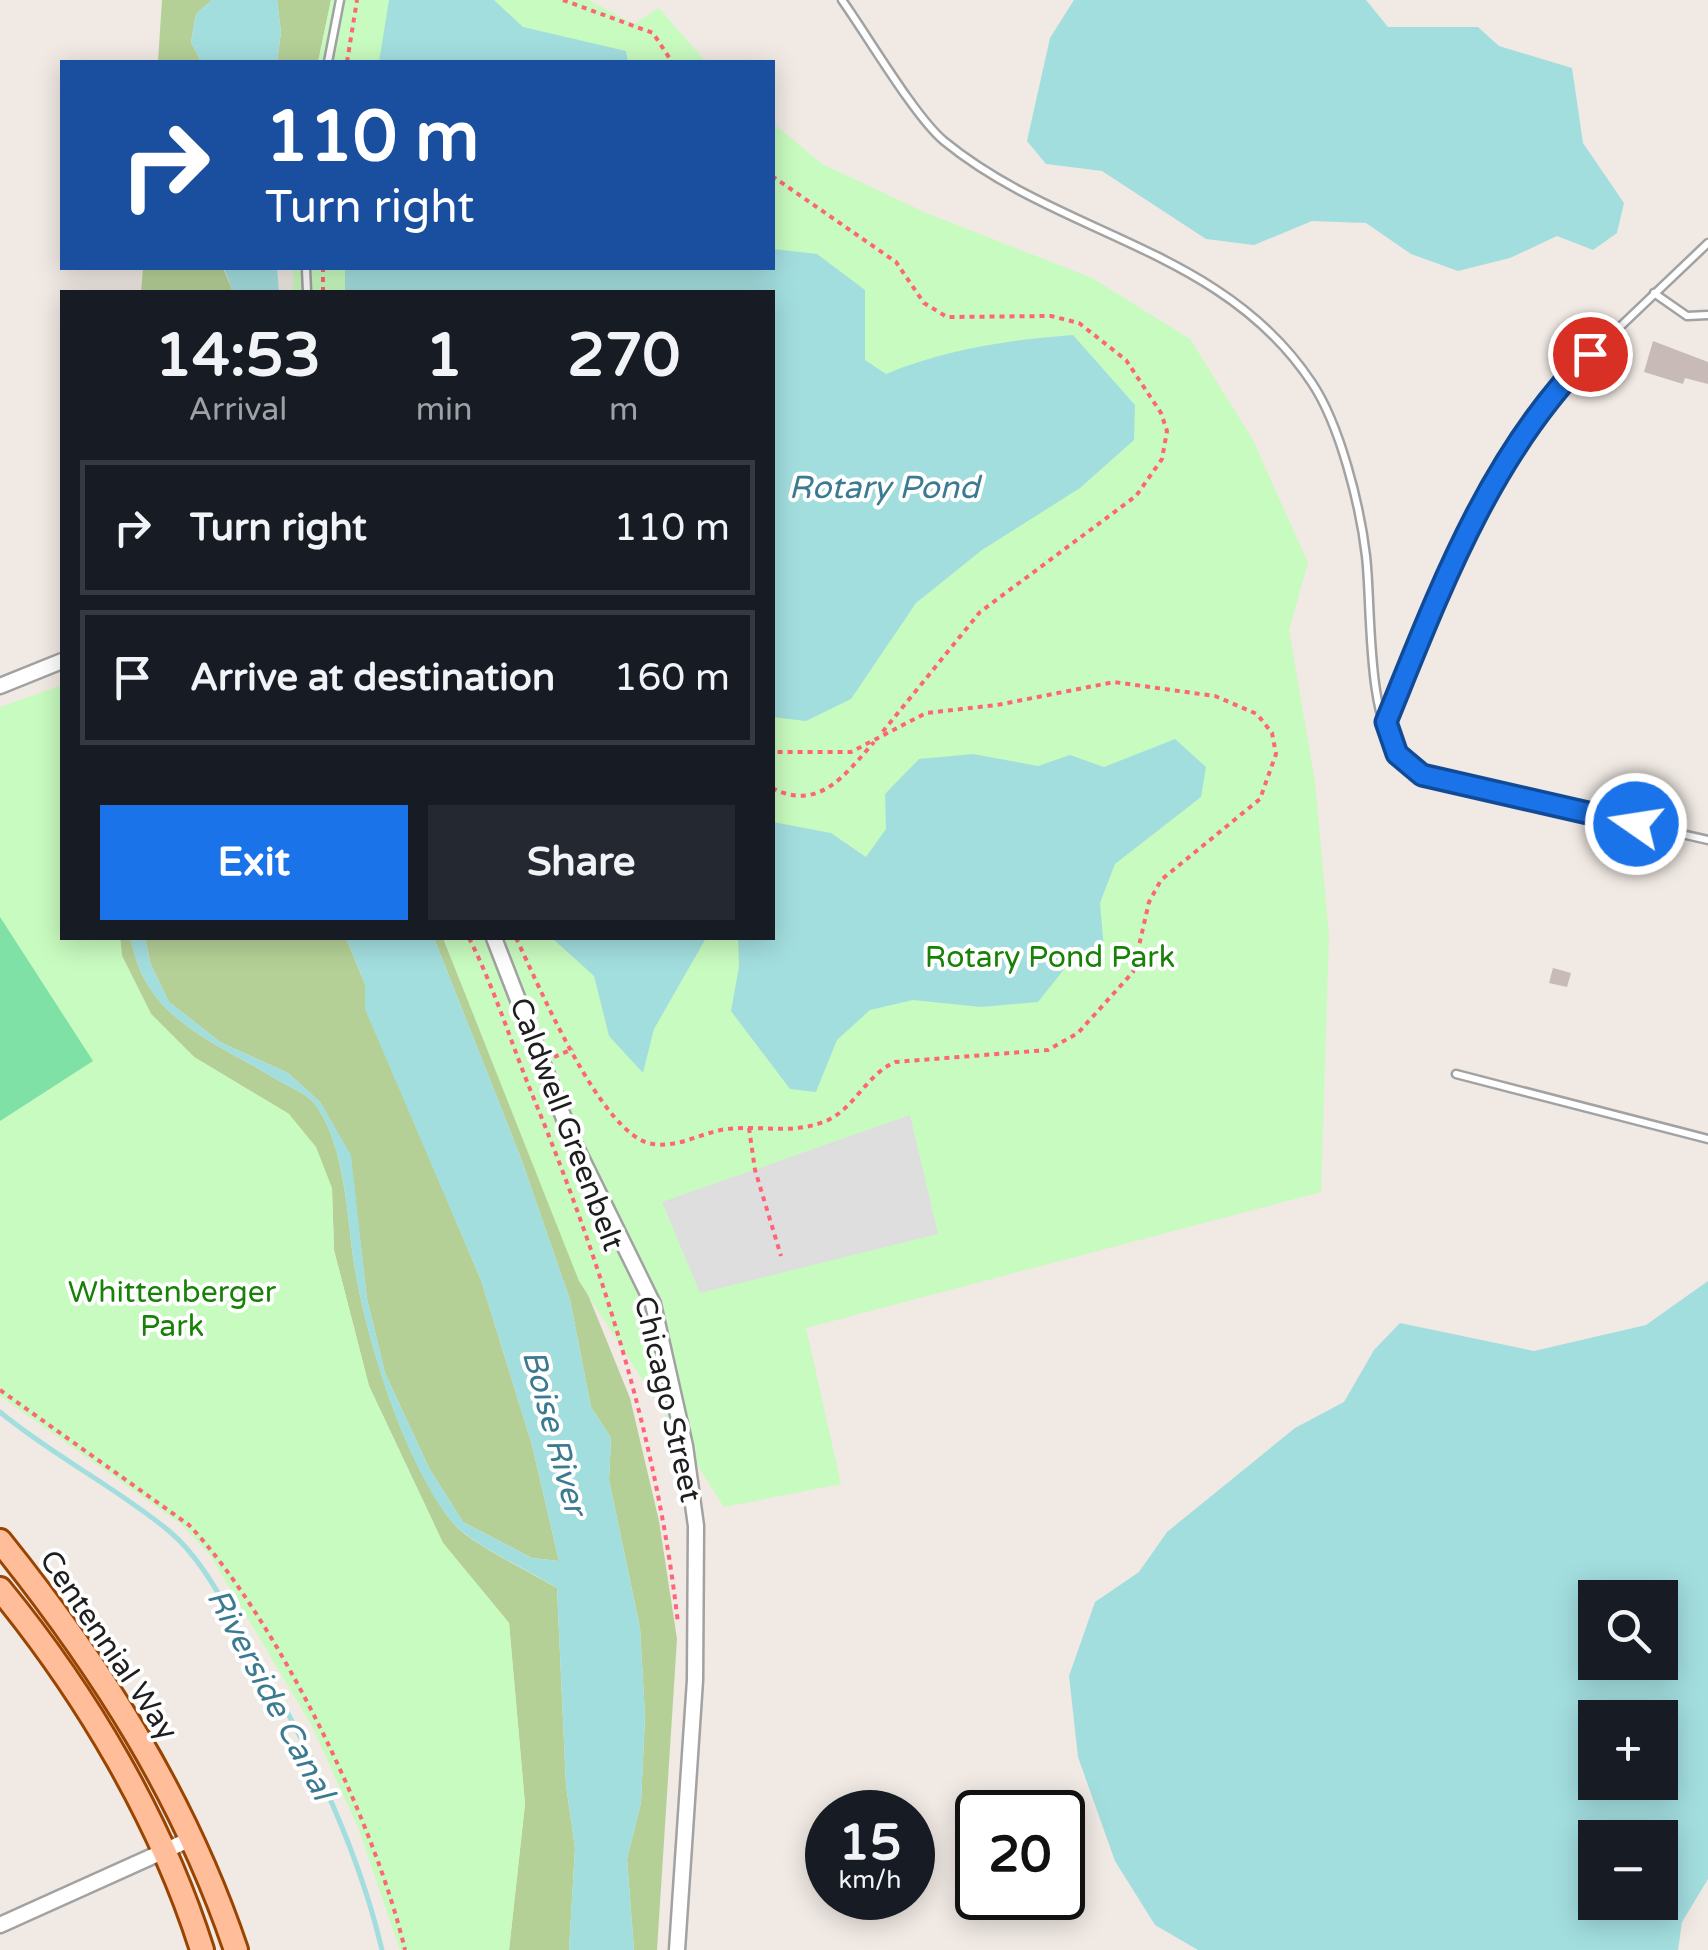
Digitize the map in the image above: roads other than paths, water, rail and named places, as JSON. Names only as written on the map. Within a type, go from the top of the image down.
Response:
[{"type":"main road","name":"Centennial Way","points":[[0,1541],[64,1621],[124,1710],[193,1838],[236,1950]]},
{"type":"main road","name":"Centennial Way","points":[[0,1588],[41,1639],[99,1730],[163,1851],[202,1950]]},
{"type":"street","points":[[0,686],[60,662]]},
{"type":"street","name":"Chicago Street","points":[[495,940],[572,1139],[653,1304],[685,1446],[696,1526],[695,1680],[677,1950]]},
{"type":"street","points":[[0,1925],[193,1838]]},
{"type":"lane","points":[[328,60],[340,0]]},
{"type":"lane","points":[[842,0],[940,138],[991,175],[1156,252],[1248,308],[1313,384],[1346,462],[1366,554],[1369,631],[1386,722],[1397,754],[1422,775],[1708,840]]},
{"type":"lane","points":[[1386,722],[1470,521],[1562,382],[1708,243]]},
{"type":"lane","points":[[1654,293],[1687,316],[1708,315]]},
{"type":"lane","points":[[1456,1074],[1708,1139]]},
{"type":"water","points":[[212,0],[277,0],[281,32],[277,60],[200,60],[191,42],[196,14]]},
{"type":"water","points":[[389,0],[494,0],[523,27],[626,51],[628,60],[379,60]]},
{"type":"water","points":[[1074,0],[1366,0],[1388,27],[1478,27],[1499,46],[1572,68],[1583,143],[1624,203],[1617,233],[1593,250],[1557,236],[1510,258],[1458,271],[1411,254],[1366,223],[1312,221],[1254,245],[1206,239],[1102,171],[1046,164],[1027,141],[1050,38]]},
{"type":"water","name":"Rotary Pond","points":[[775,249],[817,254],[865,290],[865,360],[886,374],[978,347],[1073,335],[1135,405],[1134,440],[1080,488],[982,550],[916,603],[851,699],[806,721],[775,717],[775,290],[345,290],[345,270],[775,270]]},
{"type":"water","points":[[225,270],[277,270],[279,290],[232,290]]},
{"type":"water","points":[[1175,739],[1206,767],[1201,797],[1115,864],[1100,903],[1104,949],[1069,963],[1038,1002],[981,1007],[913,1000],[870,1010],[837,1040],[816,1092],[790,1089],[731,1011],[739,967],[738,940],[775,940],[775,822],[831,833],[866,857],[886,829],[885,794],[919,759],[973,754],[1038,766],[1070,755],[1104,767]]},
{"type":"water","name":"Boise River","points":[[132,940],[145,940],[151,965],[169,1002],[220,1042],[288,1073],[320,1102],[351,1155],[367,1299],[385,1373],[429,1468],[463,1522],[532,1558],[559,1561],[532,1445],[481,1280],[365,1009],[365,984],[347,940],[435,940],[522,1161],[570,1300],[591,1407],[611,1438],[609,1480],[640,1628],[645,1716],[641,1803],[627,1859],[634,1950],[569,1950],[575,1848],[566,1785],[557,1588],[462,1532],[435,1498],[418,1466],[375,1355],[357,1281],[342,1173],[323,1118],[306,1096],[185,1025],[150,989],[138,966]]},
{"type":"water","points":[[554,940],[705,940],[654,1029],[643,1073],[609,1036],[594,976]]},
{"type":"water","points":[[1708,1281],[1708,1879],[1682,1922],[1678,1950],[1198,1950],[1155,1925],[1115,1861],[1078,1757],[1069,1676],[1095,1602],[1139,1572],[1167,1532],[1295,1428],[1344,1402],[1374,1350],[1400,1323],[1534,1351],[1646,1325]]},
{"type":"waterway","name":"Riverside Canal","points":[[0,1412],[149,1515],[180,1541],[200,1565],[262,1667],[323,1784],[357,1866],[382,1950]]},
{"type":"park label","name":"Rotary Pond Park","points":[[1050,957]]},
{"type":"park label","name":"Whittenberger Park","points":[[172,1309]]}]
